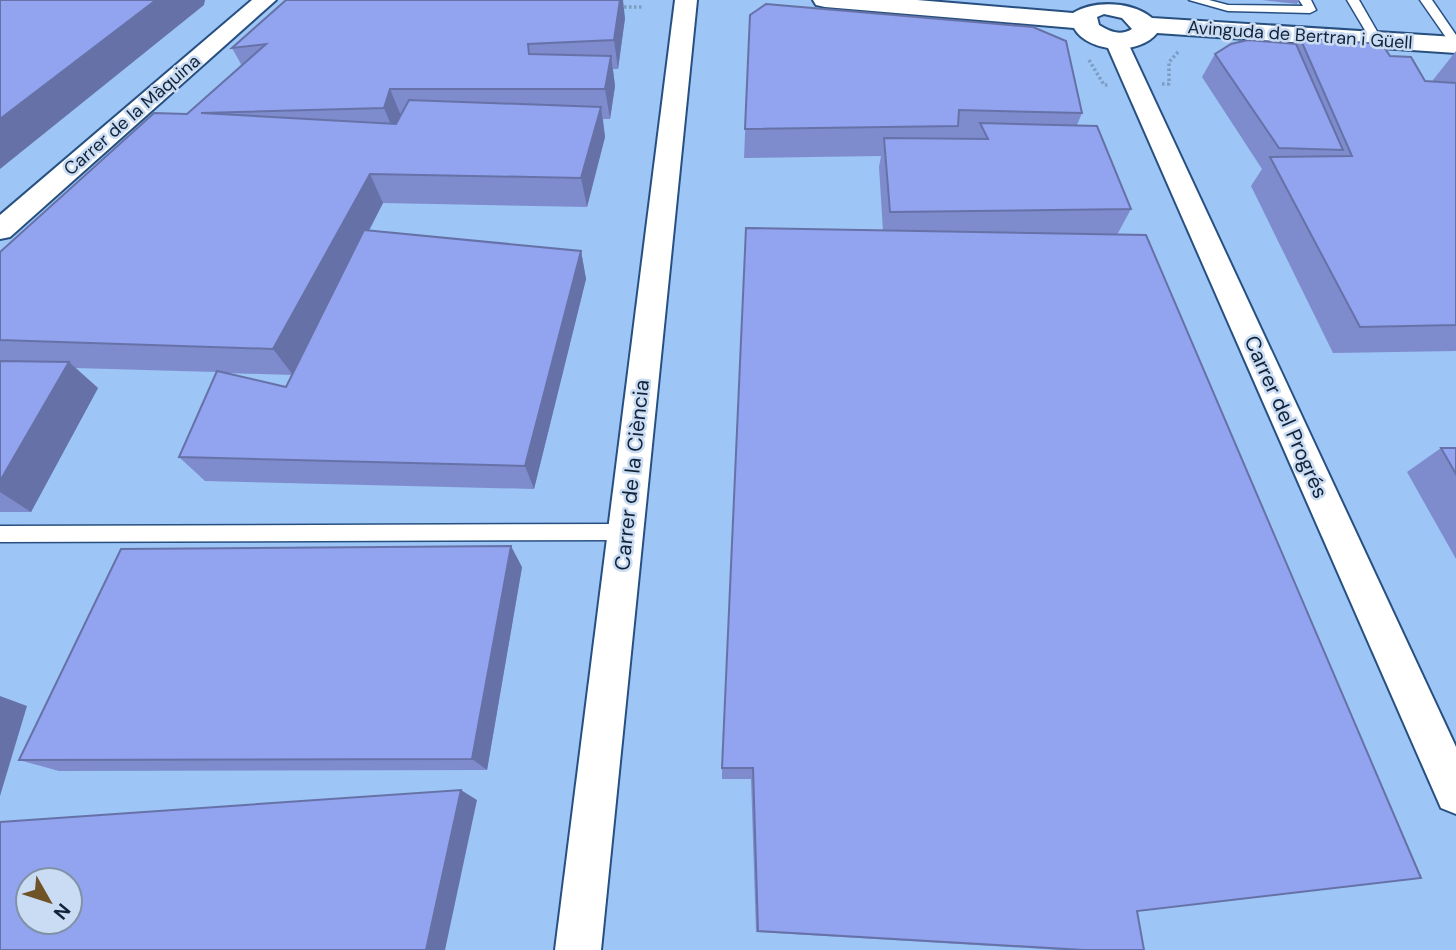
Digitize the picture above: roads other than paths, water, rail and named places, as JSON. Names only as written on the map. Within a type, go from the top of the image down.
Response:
[{"type":"street","name":"Carrer de la Màquina","points":[[0,230],[265,0]]},
{"type":"street","name":"Carrer de la Ciència","points":[[578,950],[686,0]]},
{"type":"street","points":[[825,0],[1096,9],[1130,12],[1145,25],[1145,32],[1138,38],[1116,41],[1096,35],[1087,29],[1096,9]]},
{"type":"street","name":"Avinguda de Bertran i Güell","points":[[1145,25],[1456,45]]},
{"type":"street","name":"Carrer del Progrés","points":[[1116,41],[1456,793]]},
{"type":"lane","points":[[1195,0],[1228,8],[1310,10],[1305,0]]},
{"type":"lane","points":[[1353,0],[1376,40]]},
{"type":"lane","points":[[1426,0],[1456,45]]},
{"type":"lane","points":[[0,534],[625,532]]}]
